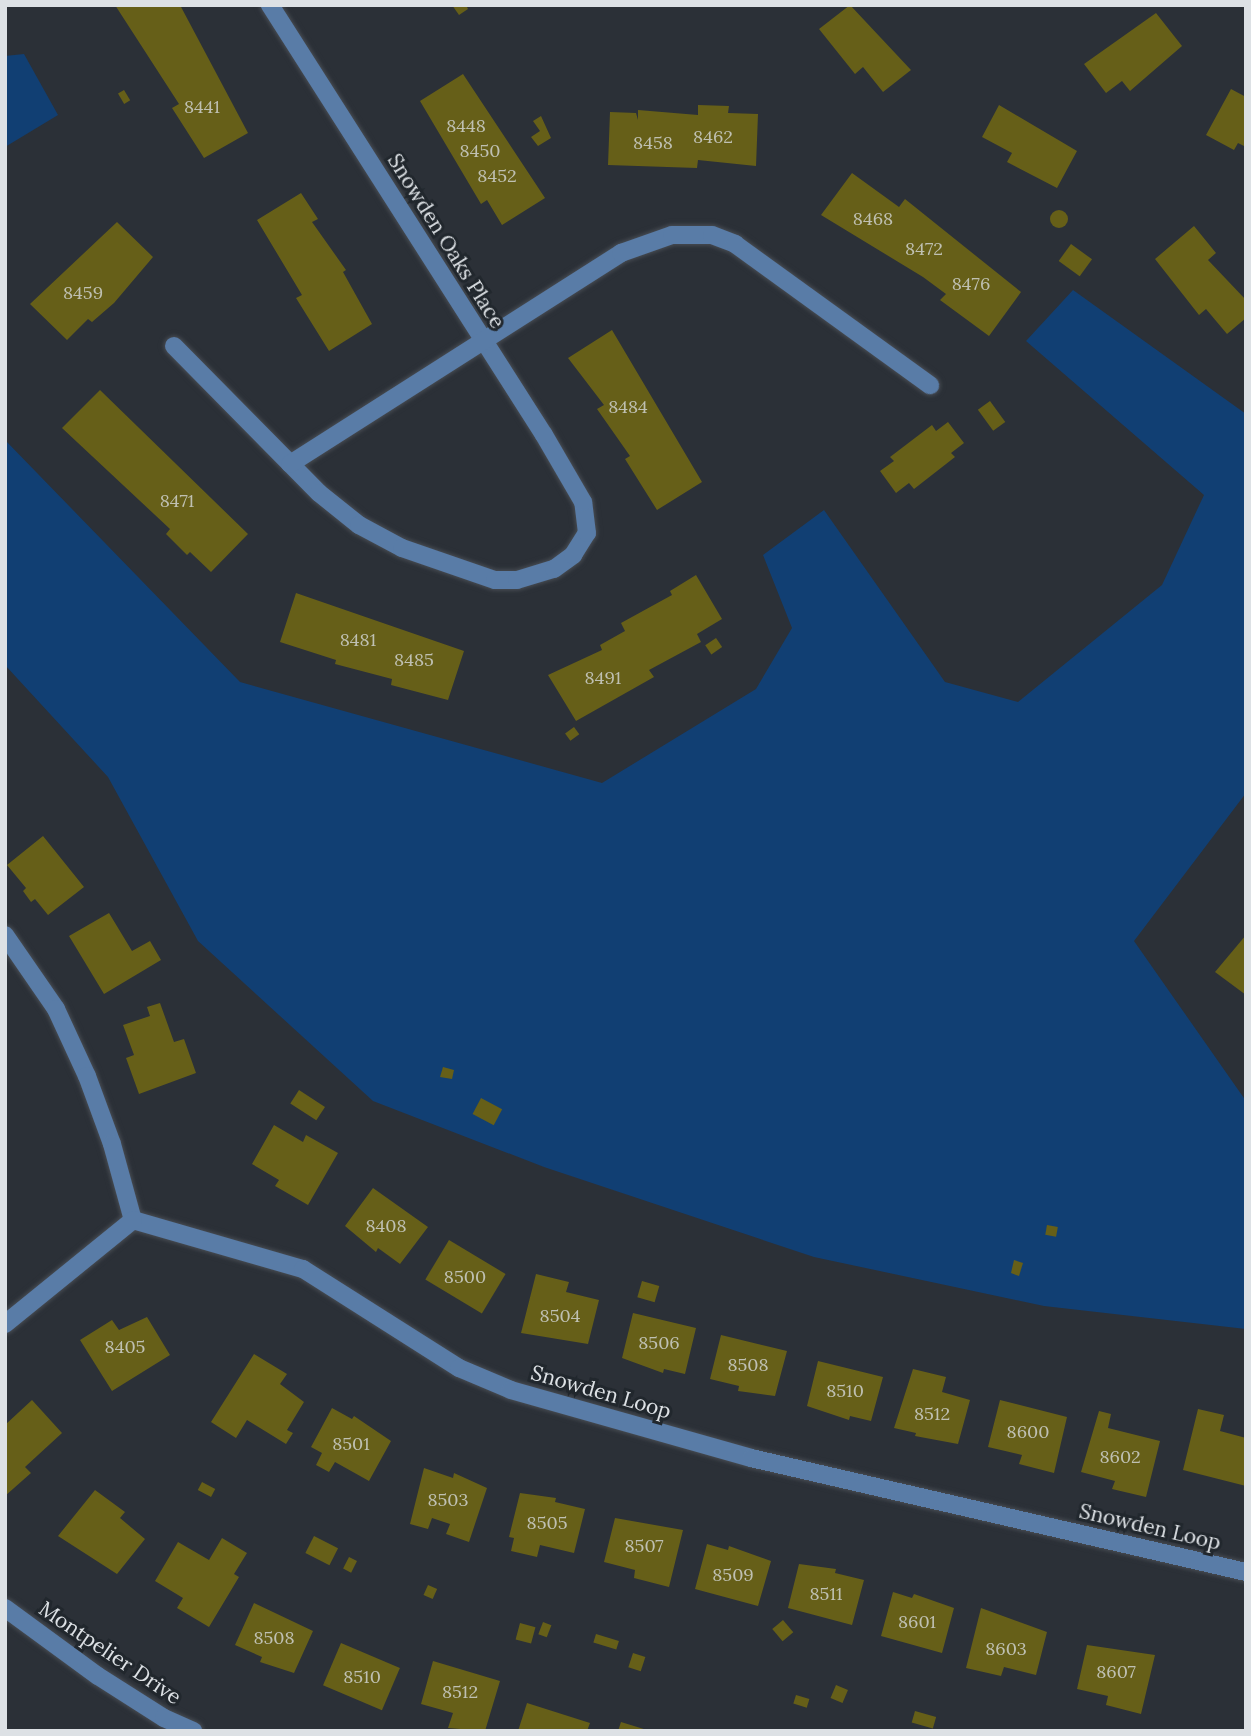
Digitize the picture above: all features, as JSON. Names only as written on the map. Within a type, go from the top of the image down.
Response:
[{"type":"street","name":"Snowden Oaks Place","points":[[270,5],[583,502],[587,533],[573,555],[539,575],[495,580],[402,548],[359,525],[289,464]]},
{"type":"street","points":[[174,346],[289,464],[621,253],[651,239],[692,233],[735,244],[930,385]]},
{"type":"street","points":[[5,935],[56,1009],[87,1076],[112,1144],[133,1220],[5,1324]]},
{"type":"street","name":"Snowden Loop","points":[[133,1220],[303,1269],[458,1368],[512,1390],[751,1458],[1246,1572]]},
{"type":"street","name":"Montpelier Drive","points":[[5,1608],[98,1676],[164,1718],[193,1731]]},
{"type":"shaded area","points":[[24,54],[58,115],[5,147],[5,56]]},
{"type":"shaded area","points":[[1073,290],[1246,414],[1246,793],[1134,941],[1246,1101],[1246,1329],[1044,1306],[814,1257],[544,1167],[373,1101],[198,941],[108,777],[5,665],[5,440],[240,682],[602,783],[756,689],[792,628],[763,555],[824,510],[945,682],[1018,702],[1162,585],[1204,495],[1026,341]]},
{"type":"building","points":[[115,5],[180,5],[248,133],[204,158],[172,108],[179,104]]},
{"type":"building","points":[[452,5],[466,5],[468,9],[459,15]]},
{"type":"building","points":[[850,5],[911,70],[883,92],[863,67],[855,74],[819,29]]},
{"type":"building","points":[[1156,13],[1182,46],[1130,91],[1122,81],[1106,93],[1084,64]]},
{"type":"building","points":[[463,74],[545,198],[502,225],[487,200],[481,204],[420,101]]},
{"type":"building","points":[[1231,89],[1246,97],[1246,147],[1238,143],[1234,150],[1206,135]]},
{"type":"building","points":[[124,90],[130,100],[124,104],[118,94]]},
{"type":"building","points":[[698,105],[729,106],[728,113],[758,114],[756,166],[698,160],[697,168],[608,165],[610,112],[636,113],[638,120],[638,110],[698,115]]},
{"type":"building","points":[[999,105],[1077,151],[1057,188],[1007,162],[1012,153],[982,137]]},
{"type":"building","points":[[541,116],[551,138],[538,146],[531,137],[540,131],[533,121]]},
{"type":"building","points":[[852,173],[899,207],[905,199],[1021,292],[989,336],[940,300],[946,294],[923,277],[821,215]]},
{"type":"building","points":[[301,193],[318,219],[312,222],[346,270],[343,272],[372,324],[329,351],[296,298],[302,295],[257,220]]},
{"type":"building","points":[[1059,210],[1065,213],[1068,219],[1065,225],[1059,228],[1053,225],[1050,219],[1053,213]]},
{"type":"building","points":[[117,222],[153,257],[114,303],[92,322],[88,319],[67,340],[30,304]]},
{"type":"building","points":[[1194,226],[1216,253],[1208,260],[1246,300],[1246,318],[1227,334],[1206,309],[1199,315],[1155,259]]},
{"type":"building","points":[[1071,244],[1092,259],[1080,276],[1059,261]]},
{"type":"building","points":[[612,330],[702,482],[657,510],[625,459],[630,456],[597,409],[604,405],[568,358]]},
{"type":"building","points":[[100,390],[248,534],[211,572],[190,552],[187,555],[166,534],[170,529],[62,428]]},
{"type":"building","points":[[990,401],[1005,422],[993,431],[978,410]]},
{"type":"building","points":[[948,422],[964,443],[951,453],[955,457],[914,489],[909,483],[896,493],[880,471],[894,461],[890,457],[932,425],[936,431]]},
{"type":"building","points":[[696,575],[722,619],[697,634],[701,642],[649,670],[654,677],[576,721],[548,675],[602,650],[600,645],[625,631],[621,623],[672,595],[670,591]]},
{"type":"building","points":[[296,593],[464,651],[448,700],[391,685],[392,679],[335,664],[336,660],[280,642]]},
{"type":"building","points":[[716,638],[722,647],[711,654],[705,645]]},
{"type":"building","points":[[574,727],[579,734],[570,741],[565,733]]},
{"type":"building","points":[[43,836],[84,887],[48,915],[35,899],[31,902],[23,891],[26,888],[7,865]]},
{"type":"building","points":[[109,913],[132,951],[150,941],[161,960],[104,994],[69,936]]},
{"type":"building","points":[[1246,935],[1246,995],[1215,972]]},
{"type":"building","points":[[160,1003],[174,1042],[184,1039],[196,1073],[139,1094],[126,1058],[134,1055],[123,1025],[150,1016],[147,1007]]},
{"type":"building","points":[[443,1067],[454,1070],[452,1079],[440,1077]]},
{"type":"building","points":[[299,1090],[325,1107],[316,1120],[290,1103]]},
{"type":"building","points":[[481,1098],[502,1109],[494,1125],[473,1114]]},
{"type":"building","points":[[274,1125],[303,1142],[306,1135],[338,1153],[308,1205],[275,1186],[279,1180],[252,1164]]},
{"type":"building","points":[[373,1188],[428,1227],[400,1264],[378,1248],[376,1252],[345,1226]]},
{"type":"building","points":[[1047,1225],[1058,1227],[1056,1237],[1045,1235]]},
{"type":"building","points":[[449,1240],[506,1274],[482,1313],[425,1279]]},
{"type":"building","points":[[1014,1260],[1023,1263],[1019,1276],[1011,1273]]},
{"type":"building","points":[[536,1274],[569,1282],[566,1292],[599,1300],[588,1344],[521,1333]]},
{"type":"building","points":[[642,1281],[659,1286],[655,1302],[637,1297]]},
{"type":"building","points":[[633,1313],[696,1328],[685,1374],[664,1369],[663,1373],[622,1358]]},
{"type":"building","points":[[147,1317],[170,1355],[112,1391],[80,1340],[112,1320],[119,1330]]},
{"type":"building","points":[[721,1335],[787,1351],[775,1396],[738,1391],[739,1386],[710,1379]]},
{"type":"building","points":[[254,1354],[287,1374],[280,1384],[304,1402],[287,1430],[293,1433],[286,1444],[247,1420],[236,1438],[211,1422]]},
{"type":"building","points":[[818,1361],[883,1377],[871,1421],[850,1416],[849,1420],[807,1406]]},
{"type":"building","points":[[913,1369],[946,1377],[942,1392],[970,1400],[958,1444],[915,1436],[916,1433],[894,1428]]},
{"type":"building","points":[[32,1400],[62,1433],[25,1467],[31,1473],[5,1496],[5,1425]]},
{"type":"building","points":[[1000,1400],[1067,1417],[1054,1473],[1019,1464],[1022,1455],[988,1447]]},
{"type":"building","points":[[332,1408],[352,1419],[354,1416],[391,1441],[369,1481],[335,1462],[329,1472],[316,1465],[322,1453],[311,1447]]},
{"type":"building","points":[[1198,1409],[1224,1415],[1220,1431],[1246,1438],[1246,1486],[1183,1470]]},
{"type":"building","points":[[1099,1411],[1111,1414],[1108,1428],[1160,1441],[1146,1497],[1112,1489],[1115,1481],[1081,1472]]},
{"type":"building","points":[[424,1468],[453,1478],[454,1473],[487,1488],[469,1542],[446,1534],[450,1524],[432,1518],[428,1529],[410,1524]]},
{"type":"building","points":[[202,1482],[215,1489],[211,1497],[198,1490]]},
{"type":"building","points":[[95,1490],[125,1512],[120,1518],[145,1539],[117,1574],[58,1536]]},
{"type":"building","points":[[520,1493],[556,1498],[555,1502],[585,1509],[574,1553],[540,1545],[537,1557],[511,1551],[514,1538],[509,1537]]},
{"type":"building","points":[[615,1518],[683,1530],[669,1587],[634,1578],[635,1570],[604,1562]]},
{"type":"building","points":[[314,1536],[338,1548],[329,1565],[305,1553]]},
{"type":"building","points":[[222,1538],[247,1553],[234,1574],[239,1577],[209,1627],[177,1608],[183,1598],[155,1581],[178,1542],[209,1560]]},
{"type":"building","points":[[707,1544],[728,1550],[729,1546],[771,1561],[758,1606],[695,1589]]},
{"type":"building","points":[[349,1557],[357,1561],[351,1573],[343,1569]]},
{"type":"building","points":[[799,1564],[836,1569],[835,1573],[864,1580],[852,1625],[788,1608]]},
{"type":"building","points":[[428,1585],[437,1589],[433,1599],[424,1595]]},
{"type":"building","points":[[893,1592],[912,1598],[914,1594],[954,1608],[942,1653],[881,1636]]},
{"type":"building","points":[[254,1603],[313,1631],[294,1673],[260,1662],[262,1657],[235,1645]]},
{"type":"building","points":[[981,1608],[1047,1632],[1036,1675],[1004,1667],[1001,1676],[966,1668]]},
{"type":"building","points":[[783,1620],[793,1632],[783,1641],[772,1629]]},
{"type":"building","points":[[543,1622],[551,1625],[547,1637],[538,1634]]},
{"type":"building","points":[[520,1623],[535,1627],[531,1644],[516,1639]]},
{"type":"building","points":[[596,1634],[619,1641],[616,1650],[593,1643]]},
{"type":"building","points":[[341,1643],[400,1668],[382,1710],[323,1685]]},
{"type":"building","points":[[1087,1645],[1155,1655],[1141,1714],[1106,1705],[1108,1696],[1077,1689]]},
{"type":"building","points":[[633,1653],[645,1657],[641,1671],[628,1667]]},
{"type":"building","points":[[433,1661],[500,1681],[485,1731],[448,1728],[453,1713],[421,1704]]},
{"type":"building","points":[[836,1685],[848,1690],[842,1703],[831,1698]]},
{"type":"building","points":[[796,1695],[809,1699],[807,1708],[793,1704]]},
{"type":"building","points":[[527,1703],[590,1723],[587,1731],[518,1731]]},
{"type":"building","points":[[915,1711],[936,1717],[933,1729],[912,1723]]},
{"type":"building","points":[[621,1722],[647,1730],[647,1731],[618,1731]]}]
